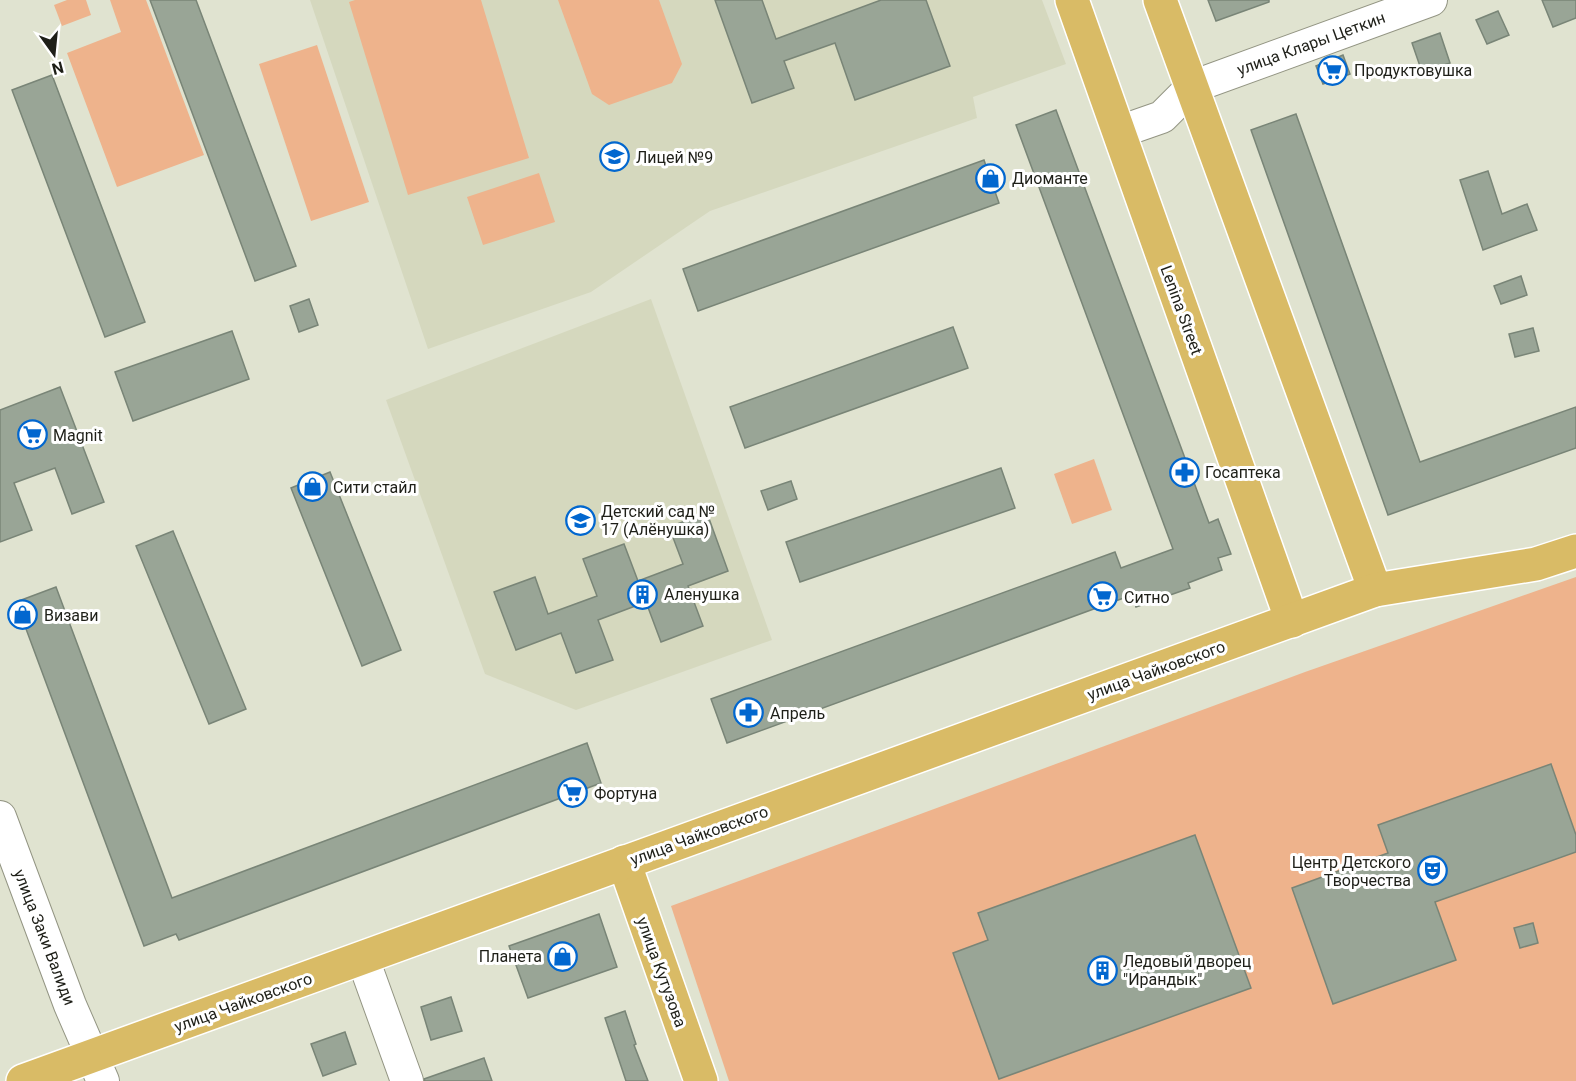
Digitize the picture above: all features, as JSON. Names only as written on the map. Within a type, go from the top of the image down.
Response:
[{"type":"main road","name":"Lenina Street","points":[[1072,0],[1292,621]]},
{"type":"main road","points":[[1160,0],[1375,591]]},
{"type":"main road","name":"улица Чайковского","points":[[23,1081],[99,1069],[363,959],[624,862],[1375,591],[1536,564],[1576,551]]},
{"type":"main road","name":"улица Кутузова","points":[[624,862],[701,1081]]},
{"type":"street","name":"улица Клары Цеткин","points":[[1192,87],[1431,0]]},
{"type":"street","points":[[1119,132],[1162,117],[1192,87]]},
{"type":"street","name":"улица Заки Валиди","points":[[0,817],[70,1005],[99,1069]]},
{"type":"street","points":[[363,959],[407,1081]]},
{"type":"shaded area","points":[[67,0],[86,0],[91,15],[62,26],[54,5]]},
{"type":"shaded area","points":[[110,0],[146,0],[204,155],[117,187],[67,53],[121,32]]},
{"type":"shaded area","name":"Лицей №9","points":[[310,0],[1042,0],[1066,64],[973,97],[977,118],[710,211],[591,292],[428,349]]},
{"type":"shaded area","points":[[355,0],[481,0],[529,158],[408,195],[349,2]]},
{"type":"shaded area","points":[[558,0],[659,0],[682,64],[672,83],[609,105],[592,94]]},
{"type":"shaded area","points":[[317,45],[369,202],[311,221],[259,64]]},
{"type":"shaded area","points":[[539,173],[555,222],[483,245],[467,197]]},
{"type":"shaded area","name":"Детский сад № 17 (Алёнушка)","points":[[651,299],[772,640],[576,710],[485,674],[386,400]]},
{"type":"shaded area","points":[[1094,459],[1112,510],[1072,524],[1054,474]]},
{"type":"shaded area","points":[[1576,577],[1576,1081],[729,1081],[671,906],[1305,672]]},
{"type":"building","points":[[150,0],[196,0],[296,266],[255,281]]},
{"type":"building","points":[[715,0],[762,0],[776,39],[881,0],[926,0],[950,66],[855,100],[835,43],[784,61],[794,88],[752,103]]},
{"type":"building","points":[[1208,0],[1269,0],[1269,2],[1216,21]]},
{"type":"building","points":[[1542,0],[1576,0],[1576,18],[1553,27]]},
{"type":"building","points":[[1498,11],[1509,35],[1487,44],[1476,20]]},
{"type":"building","points":[[1440,33],[1450,63],[1422,72],[1412,43]]},
{"type":"building","name":"Продуктовушка","points":[[1343,55],[1350,74],[1323,84],[1316,66]]},
{"type":"building","points":[[52,75],[145,322],[105,337],[12,90]]},
{"type":"building","points":[[1056,110],[1209,523],[1218,519],[1231,554],[1218,558],[1222,570],[1188,583],[1190,588],[1136,607],[1132,595],[727,743],[711,699],[1115,552],[1121,568],[1173,549],[1016,125]]},
{"type":"building","points":[[1296,114],[1420,462],[1576,407],[1576,448],[1388,515],[1251,130]]},
{"type":"building","points":[[984,160],[999,203],[698,311],[683,269]]},
{"type":"building","points":[[1488,171],[1502,214],[1527,204],[1537,230],[1483,250],[1460,180]]},
{"type":"building","points":[[1521,276],[1527,295],[1501,304],[1494,286]]},
{"type":"building","points":[[309,299],[318,325],[299,332],[290,306]]},
{"type":"building","points":[[953,327],[968,368],[745,448],[730,407]]},
{"type":"building","points":[[1533,328],[1539,351],[1515,357],[1509,334]]},
{"type":"building","points":[[232,331],[249,379],[133,421],[115,372]]},
{"type":"building","points":[[60,387],[104,502],[72,514],[55,468],[14,483],[32,530],[0,542],[0,410]]},
{"type":"building","points":[[1001,468],[1015,508],[800,582],[786,542]]},
{"type":"building","points":[[330,472],[401,650],[362,666],[291,488]]},
{"type":"building","points":[[791,481],[797,499],[768,510],[761,491]]},
{"type":"building","name":"Аленушка","points":[[707,513],[728,571],[688,586],[703,626],[661,642],[646,602],[598,620],[613,660],[576,673],[561,633],[516,650],[494,592],[535,577],[548,614],[597,596],[583,559],[624,544],[638,581],[683,564],[669,527]]},
{"type":"building","points":[[173,531],[246,709],[209,724],[136,546]]},
{"type":"building","points":[[56,587],[172,898],[587,743],[601,783],[179,940],[176,934],[144,946],[16,602]]},
{"type":"building","name":"Центр Детского Творчества","points":[[1551,764],[1576,835],[1576,852],[1435,902],[1456,960],[1333,1004],[1292,888],[1388,853],[1378,825]]},
{"type":"building","name":"Ледовый дворец \"Ирандык\"","points":[[1195,835],[1251,988],[999,1079],[953,953],[988,940],[978,913]]},
{"type":"building","name":"Планета","points":[[599,914],[617,967],[528,998],[509,946]]},
{"type":"building","points":[[1533,923],[1538,943],[1520,948],[1514,928]]},
{"type":"building","points":[[451,997],[462,1031],[431,1040],[421,1007]]},
{"type":"building","points":[[625,1011],[636,1044],[634,1045],[648,1081],[626,1081],[605,1018]]},
{"type":"building","points":[[345,1032],[356,1064],[323,1076],[311,1044]]},
{"type":"building","points":[[484,1058],[492,1081],[425,1081],[424,1079]]},
{"type":"place","name":"Продуктовушка","points":[[1333,70]]},
{"type":"place","name":"Лицей №9","points":[[615,157]]},
{"type":"place","name":"Диоманте","points":[[991,178]]},
{"type":"place","name":"Magnit","points":[[32,435]]},
{"type":"place","name":"Госаптека","points":[[1184,472]]},
{"type":"place","name":"Сити стайл","points":[[312,487]]},
{"type":"place","name":"Детский сад № 17 (Алёнушка)","points":[[580,520]]},
{"type":"place","name":"Аленушка","points":[[643,594]]},
{"type":"place","name":"Ситно","points":[[1103,597]]},
{"type":"place","name":"Визави","points":[[23,615]]},
{"type":"place","name":"Апрель","points":[[749,713]]},
{"type":"place","name":"Фортуна","points":[[573,793]]},
{"type":"place","name":"Центр Детского Творчества","points":[[1432,871]]},
{"type":"place","name":"Планета","points":[[563,956]]},
{"type":"place","name":"Ледовый дворец \"Ирандык\"","points":[[1102,970]]}]
